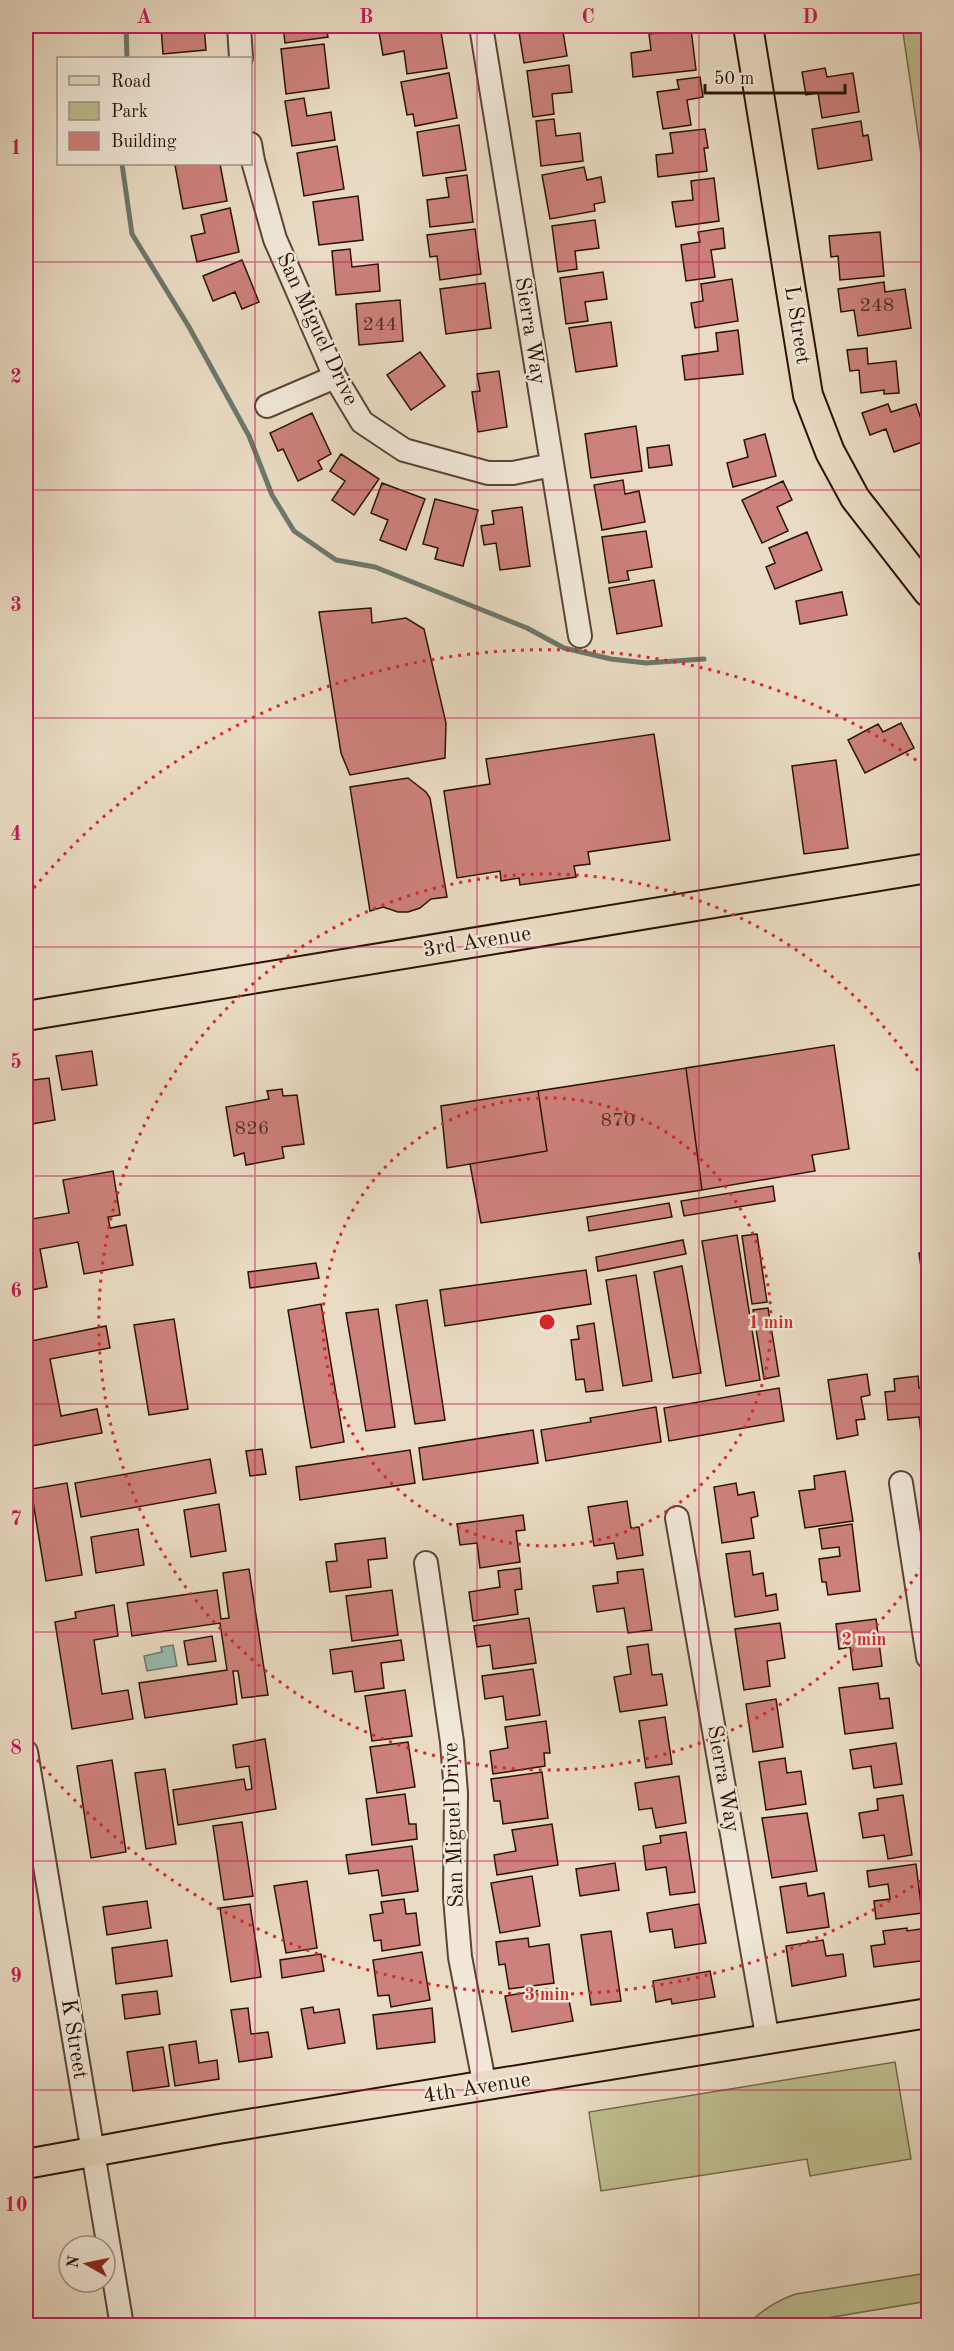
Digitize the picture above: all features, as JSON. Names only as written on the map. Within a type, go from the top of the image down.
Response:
[{"type":"main road","name":"L Street","points":[[748,26],[808,395],[830,452],[855,498],[928,592]]},
{"type":"main road","name":"3rd Avenue","points":[[26,1016],[928,868]]},
{"type":"main road","name":"4th Avenue","points":[[26,2164],[209,2131],[928,2013]]},
{"type":"street","points":[[239,26],[241,57]]},
{"type":"street","name":"Sierra Way","points":[[481,26],[580,636]]},
{"type":"street","name":"San Miguel Drive","points":[[252,155],[275,239],[335,378],[362,422],[404,450],[488,473],[513,473],[552,465]]},
{"type":"street","points":[[267,406],[335,378]]},
{"type":"street","points":[[901,1483],[928,1657]]},
{"type":"street","name":"Sierra Way","points":[[677,1518],[768,2041]]},
{"type":"street","name":"San Miguel Drive","points":[[426,1563],[452,1742],[456,1793],[455,1897],[460,1957],[485,2087]]},
{"type":"street","name":"K Street","points":[[26,1752],[122,2325]]},
{"type":"green space","points":[[902,26],[928,26],[928,201]]},
{"type":"green space","points":[[895,2062],[911,2159],[810,2176],[807,2159],[601,2191],[589,2112]]},
{"type":"green space","points":[[928,2273],[928,2301],[790,2325],[746,2325],[769,2307],[796,2294]]},
{"type":"water","points":[[173,1645],[177,1666],[147,1671],[144,1656],[162,1652],[161,1647]]},
{"type":"building","points":[[161,26],[204,26],[206,50],[163,54]]},
{"type":"building","points":[[283,26],[326,26],[328,37],[285,43]]},
{"type":"building","points":[[440,26],[447,68],[407,74],[404,51],[383,55],[379,32]]},
{"type":"building","points":[[518,26],[562,26],[567,56],[524,63]]},
{"type":"building","points":[[691,29],[696,70],[633,77],[631,53],[651,50],[649,34]]},
{"type":"building","points":[[324,44],[329,88],[286,94],[281,49]]},
{"type":"building","points":[[569,65],[572,92],[552,94],[554,114],[533,117],[527,71]]},
{"type":"building","points":[[825,68],[827,77],[853,73],[859,112],[822,118],[818,93],[806,95],[802,72]]},
{"type":"building","points":[[449,73],[457,118],[415,126],[413,114],[407,115],[401,82]]},
{"type":"building","points":[[700,77],[703,97],[687,100],[691,125],[663,129],[657,92],[679,89],[677,80]]},
{"type":"building","points":[[304,98],[307,116],[331,112],[335,140],[292,146],[285,101]]},
{"type":"building","points":[[554,119],[556,136],[580,133],[583,161],[541,166],[536,121]]},
{"type":"building","points":[[861,121],[863,136],[868,135],[872,160],[818,169],[812,129]]},
{"type":"building","points":[[459,125],[466,170],[423,176],[417,132]]},
{"type":"building","points":[[705,129],[708,148],[704,148],[707,171],[658,177],[656,155],[673,153],[670,133]]},
{"type":"building","points":[[337,146],[344,189],[304,196],[297,153]]},
{"type":"building","points":[[175,165],[220,165],[227,201],[183,209]]},
{"type":"building","points":[[584,167],[587,180],[601,177],[605,202],[594,204],[595,211],[550,219],[542,175]]},
{"type":"building","points":[[467,175],[473,222],[430,227],[427,200],[449,197],[446,178]]},
{"type":"building","points":[[714,178],[719,221],[676,227],[672,202],[693,200],[691,181]]},
{"type":"building","points":[[358,196],[363,240],[319,245],[313,202]]},
{"type":"building","points":[[230,208],[239,252],[197,262],[191,236],[205,233],[201,215]]},
{"type":"building","points":[[595,220],[599,248],[575,251],[577,269],[558,272],[552,226]]},
{"type":"building","points":[[723,228],[725,248],[711,250],[715,277],[686,281],[681,245],[700,242],[698,232]]},
{"type":"building","points":[[475,229],[481,274],[440,280],[437,256],[430,257],[427,235]]},
{"type":"building","points":[[880,232],[884,276],[840,280],[838,256],[831,257],[829,236]]},
{"type":"building","points":[[350,249],[352,267],[378,264],[380,291],[336,295],[332,251]]},
{"type":"building","points":[[242,260],[259,302],[242,309],[235,292],[213,301],[203,276]]},
{"type":"building","points":[[603,272],[607,299],[585,302],[588,321],[566,324],[560,278]]},
{"type":"building","points":[[732,279],[738,321],[695,328],[691,303],[703,301],[701,284]]},
{"type":"building","points":[[884,282],[885,292],[905,289],[911,328],[858,336],[854,310],[841,312],[838,289]]},
{"type":"building","points":[[485,283],[491,328],[446,334],[440,289]]},
{"type":"building","points":[[400,300],[403,341],[359,345],[356,304]]},
{"type":"building","points":[[611,322],[617,366],[576,372],[569,328]]},
{"type":"building","points":[[738,330],[743,374],[685,380],[682,356],[718,351],[716,333]]},
{"type":"building","points":[[867,348],[868,364],[896,361],[899,393],[884,394],[884,390],[861,393],[859,370],[850,371],[847,350]]},
{"type":"building","points":[[420,352],[445,386],[411,410],[387,375]]},
{"type":"building","points":[[499,371],[507,427],[478,432],[472,392],[480,391],[477,374]]},
{"type":"building","points":[[888,404],[891,412],[916,404],[928,440],[894,452],[886,429],[870,435],[862,413]]},
{"type":"building","points":[[312,413],[331,454],[318,461],[322,469],[298,481],[283,449],[278,451],[270,433]]},
{"type":"building","points":[[636,426],[642,471],[591,478],[585,434]]},
{"type":"building","points":[[765,434],[776,476],[733,487],[727,463],[748,457],[744,440]]},
{"type":"building","points":[[669,445],[672,465],[649,468],[647,448]]},
{"type":"building","points":[[341,454],[379,479],[354,515],[332,500],[345,481],[330,471]]},
{"type":"building","points":[[623,480],[625,494],[639,491],[645,522],[602,530],[594,485]]},
{"type":"building","points":[[783,481],[792,500],[777,507],[788,531],[762,543],[742,500]]},
{"type":"building","points":[[382,483],[425,499],[406,550],[380,540],[388,520],[371,513]]},
{"type":"building","points":[[435,499],[478,510],[463,566],[435,559],[438,548],[423,544]]},
{"type":"building","points":[[522,507],[530,566],[500,570],[496,543],[484,545],[481,526],[494,524],[492,511]]},
{"type":"building","points":[[646,531],[652,567],[627,571],[629,580],[609,583],[602,537]]},
{"type":"building","points":[[807,532],[822,570],[775,589],[766,567],[775,563],[769,548]]},
{"type":"building","points":[[654,580],[662,626],[617,634],[609,588]]},
{"type":"building","points":[[842,592],[847,615],[800,624],[796,601]]},
{"type":"building","points":[[371,608],[372,623],[406,618],[424,629],[446,723],[445,758],[350,775],[341,753],[319,612]]},
{"type":"building","points":[[901,723],[914,748],[865,773],[848,740],[878,724],[883,732]]},
{"type":"building","points":[[654,734],[670,840],[588,852],[590,864],[574,866],[576,877],[520,885],[519,878],[501,881],[500,871],[457,878],[444,791],[490,784],[486,759]]},
{"type":"building","points":[[836,760],[848,848],[804,854],[792,766]]},
{"type":"building","points":[[408,778],[430,798],[447,897],[431,899],[420,908],[408,912],[398,912],[383,907],[370,911],[350,787]]},
{"type":"building","points":[[834,1045],[849,1149],[812,1155],[815,1171],[702,1190],[686,1068]]},
{"type":"building","points":[[92,1051],[97,1085],[62,1090],[56,1056]]},
{"type":"building","points":[[686,1068],[702,1190],[481,1223],[470,1164],[547,1151],[538,1091]]},
{"type":"building","points":[[49,1078],[55,1120],[26,1125],[26,1081]]},
{"type":"building","points":[[282,1089],[283,1096],[297,1095],[304,1144],[282,1147],[284,1158],[246,1165],[244,1153],[234,1156],[226,1107],[269,1099],[267,1091]]},
{"type":"building","points":[[538,1091],[547,1151],[447,1168],[441,1106]]},
{"type":"building","points":[[113,1171],[120,1215],[108,1217],[110,1228],[126,1225],[133,1265],[84,1274],[78,1242],[40,1249],[47,1287],[26,1291],[26,1192],[32,1219],[69,1213],[63,1180]]},
{"type":"building","points":[[773,1186],[775,1201],[684,1216],[681,1201]]},
{"type":"building","points":[[669,1203],[672,1217],[589,1231],[587,1217]]},
{"type":"building","points":[[757,1234],[767,1302],[752,1304],[742,1236]]},
{"type":"building","points":[[737,1235],[760,1380],[726,1386],[702,1241]]},
{"type":"building","points":[[683,1240],[686,1254],[598,1271],[596,1257]]},
{"type":"building","points":[[928,1251],[928,1273],[922,1274],[919,1253]]},
{"type":"building","points":[[316,1263],[319,1278],[250,1288],[248,1272]]},
{"type":"building","points":[[682,1266],[701,1373],[673,1378],[654,1272]]},
{"type":"building","points":[[586,1270],[591,1304],[445,1326],[440,1290]]},
{"type":"building","points":[[636,1275],[652,1381],[623,1386],[606,1280]]},
{"type":"building","points":[[427,1300],[445,1420],[415,1424],[396,1305]]},
{"type":"building","points":[[321,1304],[344,1442],[311,1448],[288,1310]]},
{"type":"building","points":[[768,1308],[779,1376],[764,1379],[753,1310]]},
{"type":"building","points":[[378,1309],[395,1427],[366,1431],[346,1313]]},
{"type":"building","points":[[928,1310],[928,1337],[926,1338],[922,1311]]},
{"type":"building","points":[[174,1319],[188,1409],[149,1415],[134,1325]]},
{"type":"building","points":[[594,1323],[603,1390],[586,1392],[584,1379],[576,1380],[571,1340],[579,1339],[577,1326]]},
{"type":"building","points":[[106,1326],[110,1348],[50,1359],[61,1416],[97,1409],[102,1433],[26,1447],[26,1342]]},
{"type":"building","points":[[867,1374],[870,1395],[861,1397],[865,1419],[856,1420],[858,1435],[837,1439],[828,1380]]},
{"type":"building","points":[[918,1376],[919,1388],[928,1387],[928,1441],[922,1442],[919,1417],[888,1420],[885,1392],[895,1391],[894,1379]]},
{"type":"building","points":[[779,1388],[784,1421],[669,1441],[664,1408]]},
{"type":"building","points":[[656,1407],[661,1442],[546,1461],[541,1430],[591,1422],[590,1418]]},
{"type":"building","points":[[533,1430],[538,1463],[423,1480],[419,1448]]},
{"type":"building","points":[[262,1449],[266,1474],[250,1476],[246,1451]]},
{"type":"building","points":[[410,1450],[415,1483],[300,1500],[296,1467]]},
{"type":"building","points":[[210,1459],[216,1493],[81,1517],[75,1483]]},
{"type":"building","points":[[845,1471],[853,1521],[805,1528],[799,1491],[815,1489],[814,1476]]},
{"type":"building","points":[[67,1483],[82,1575],[46,1581],[31,1489]]},
{"type":"building","points":[[736,1483],[738,1495],[754,1492],[758,1516],[751,1518],[754,1538],[722,1543],[714,1487]]},
{"type":"building","points":[[627,1501],[631,1528],[639,1527],[643,1555],[617,1559],[614,1543],[594,1546],[588,1507]]},
{"type":"building","points":[[219,1504],[226,1551],[191,1557],[184,1510]]},
{"type":"building","points":[[523,1515],[525,1530],[516,1531],[520,1562],[480,1568],[477,1543],[460,1545],[457,1524]]},
{"type":"building","points":[[852,1524],[860,1591],[828,1595],[826,1582],[822,1582],[819,1559],[840,1556],[839,1547],[822,1549],[819,1529]]},
{"type":"building","points":[[138,1529],[144,1565],[96,1573],[91,1537]]},
{"type":"building","points":[[385,1538],[387,1558],[368,1560],[371,1587],[330,1592],[326,1562],[337,1561],[335,1544]]},
{"type":"building","points":[[750,1551],[753,1575],[763,1573],[766,1596],[776,1594],[778,1610],[735,1617],[726,1554]]},
{"type":"building","points":[[520,1568],[522,1589],[515,1590],[518,1614],[473,1621],[469,1592],[500,1587],[498,1571]]},
{"type":"building","points":[[249,1569],[268,1695],[242,1698],[238,1671],[233,1671],[237,1704],[145,1718],[139,1683],[227,1670],[220,1623],[132,1636],[127,1603],[217,1590],[221,1619],[229,1618],[223,1573]]},
{"type":"building","points":[[643,1569],[652,1630],[628,1633],[624,1608],[597,1612],[593,1586],[618,1583],[617,1572]]},
{"type":"building","points":[[392,1590],[398,1635],[352,1641],[346,1596]]},
{"type":"building","points":[[114,1605],[118,1636],[94,1640],[102,1694],[128,1690],[133,1719],[72,1729],[55,1622],[76,1618],[75,1612]]},
{"type":"building","points":[[529,1618],[536,1663],[493,1669],[490,1645],[477,1647],[474,1626]]},
{"type":"building","points":[[876,1619],[882,1666],[853,1670],[850,1647],[839,1649],[836,1624]]},
{"type":"building","points":[[780,1623],[785,1658],[767,1661],[770,1686],[744,1690],[735,1629]]},
{"type":"building","points":[[212,1636],[216,1661],[188,1665],[184,1641]]},
{"type":"building","points":[[401,1640],[404,1660],[381,1663],[384,1688],[355,1692],[352,1671],[333,1674],[330,1650]]},
{"type":"building","points":[[648,1644],[652,1675],[662,1674],[667,1705],[620,1712],[614,1677],[631,1674],[627,1647]]},
{"type":"building","points":[[533,1669],[540,1715],[506,1720],[503,1696],[485,1699],[482,1676]]},
{"type":"building","points":[[878,1683],[880,1699],[889,1698],[893,1728],[845,1734],[839,1688]]},
{"type":"building","points":[[405,1690],[412,1736],[372,1741],[365,1696]]},
{"type":"building","points":[[776,1699],[783,1747],[753,1752],[746,1704]]},
{"type":"building","points":[[665,1717],[672,1764],[646,1768],[639,1721]]},
{"type":"building","points":[[546,1721],[550,1753],[544,1753],[545,1766],[493,1774],[490,1751],[508,1748],[505,1727]]},
{"type":"building","points":[[265,1739],[276,1809],[178,1825],[173,1790],[244,1779],[246,1790],[252,1789],[249,1766],[236,1768],[233,1745]]},
{"type":"building","points":[[408,1742],[415,1787],[377,1793],[370,1747]]},
{"type":"building","points":[[896,1743],[902,1784],[874,1788],[871,1766],[853,1769],[850,1750]]},
{"type":"building","points":[[785,1758],[787,1773],[801,1771],[806,1804],[766,1810],[759,1762]]},
{"type":"building","points":[[112,1760],[126,1852],[91,1858],[77,1766]]},
{"type":"building","points":[[165,1769],[176,1844],[146,1849],[135,1773]]},
{"type":"building","points":[[542,1772],[548,1818],[503,1824],[500,1801],[494,1801],[491,1779]]},
{"type":"building","points":[[679,1776],[686,1823],[656,1828],[652,1808],[639,1810],[635,1783]]},
{"type":"building","points":[[405,1794],[409,1824],[416,1824],[417,1839],[372,1845],[366,1799]]},
{"type":"building","points":[[903,1795],[912,1855],[888,1859],[884,1835],[863,1838],[859,1813],[878,1810],[877,1799]]},
{"type":"building","points":[[807,1813],[817,1871],[772,1878],[762,1818]]},
{"type":"building","points":[[242,1822],[253,1896],[224,1900],[213,1826]]},
{"type":"building","points":[[552,1824],[558,1865],[497,1875],[494,1855],[516,1851],[512,1830]]},
{"type":"building","points":[[686,1832],[695,1892],[670,1895],[666,1867],[646,1870],[643,1846],[661,1843],[660,1836]]},
{"type":"building","points":[[412,1846],[418,1891],[382,1896],[378,1870],[349,1874],[346,1855]]},
{"type":"building","points":[[615,1863],[619,1890],[580,1896],[576,1869]]},
{"type":"building","points":[[916,1864],[922,1913],[876,1919],[874,1901],[890,1899],[888,1884],[869,1887],[867,1871]]},
{"type":"building","points":[[532,1876],[540,1926],[500,1933],[491,1883]]},
{"type":"building","points":[[307,1881],[317,1948],[286,1953],[274,1886]]},
{"type":"building","points":[[806,1883],[808,1896],[824,1893],[829,1927],[787,1933],[780,1887]]},
{"type":"building","points":[[404,1899],[406,1914],[416,1913],[420,1945],[382,1951],[381,1940],[374,1941],[370,1915],[383,1913],[381,1902]]},
{"type":"building","points":[[147,1901],[151,1928],[107,1935],[103,1907]]},
{"type":"building","points":[[250,1904],[261,1977],[231,1982],[220,1908]]},
{"type":"building","points":[[699,1904],[706,1943],[675,1948],[672,1929],[650,1932],[647,1913]]},
{"type":"building","points":[[907,1928],[907,1931],[927,1928],[928,1960],[874,1967],[871,1946],[885,1944],[883,1931]]},
{"type":"building","points":[[611,1931],[621,2001],[591,2005],[581,1935]]},
{"type":"building","points":[[528,1938],[529,1947],[549,1944],[554,1983],[509,1989],[505,1964],[499,1965],[496,1942]]},
{"type":"building","points":[[167,1940],[172,1976],[116,1984],[112,1948]]},
{"type":"building","points":[[823,1940],[826,1956],[843,1954],[846,1976],[792,1986],[786,1946]]},
{"type":"building","points":[[422,1952],[430,2000],[391,2007],[389,1995],[378,1996],[373,1960]]},
{"type":"building","points":[[321,1954],[324,1971],[282,1978],[280,1960]]},
{"type":"building","points":[[710,1971],[715,1997],[672,2004],[671,1999],[656,2002],[653,1981]]},
{"type":"building","points":[[547,1989],[548,1998],[568,1995],[573,2021],[512,2032],[505,1996]]},
{"type":"building","points":[[157,1991],[160,2014],[125,2019],[122,1995]]},
{"type":"building","points":[[313,2007],[314,2013],[339,2009],[345,2043],[308,2049],[301,2009]]},
{"type":"building","points":[[248,2008],[251,2034],[268,2032],[272,2057],[239,2062],[231,2010]]},
{"type":"building","points":[[432,2008],[435,2042],[377,2049],[373,2015]]},
{"type":"building","points":[[196,2041],[199,2063],[217,2060],[219,2079],[175,2086],[169,2045]]},
{"type":"building","points":[[163,2047],[169,2086],[133,2091],[127,2052]]},
{"type":"waterway","points":[[126,26],[127,57]]},
{"type":"waterway","points":[[122,165],[132,234],[189,327],[249,436],[272,495],[294,531],[336,560],[375,567],[527,628],[564,648],[611,659],[646,663],[704,659]]}]
